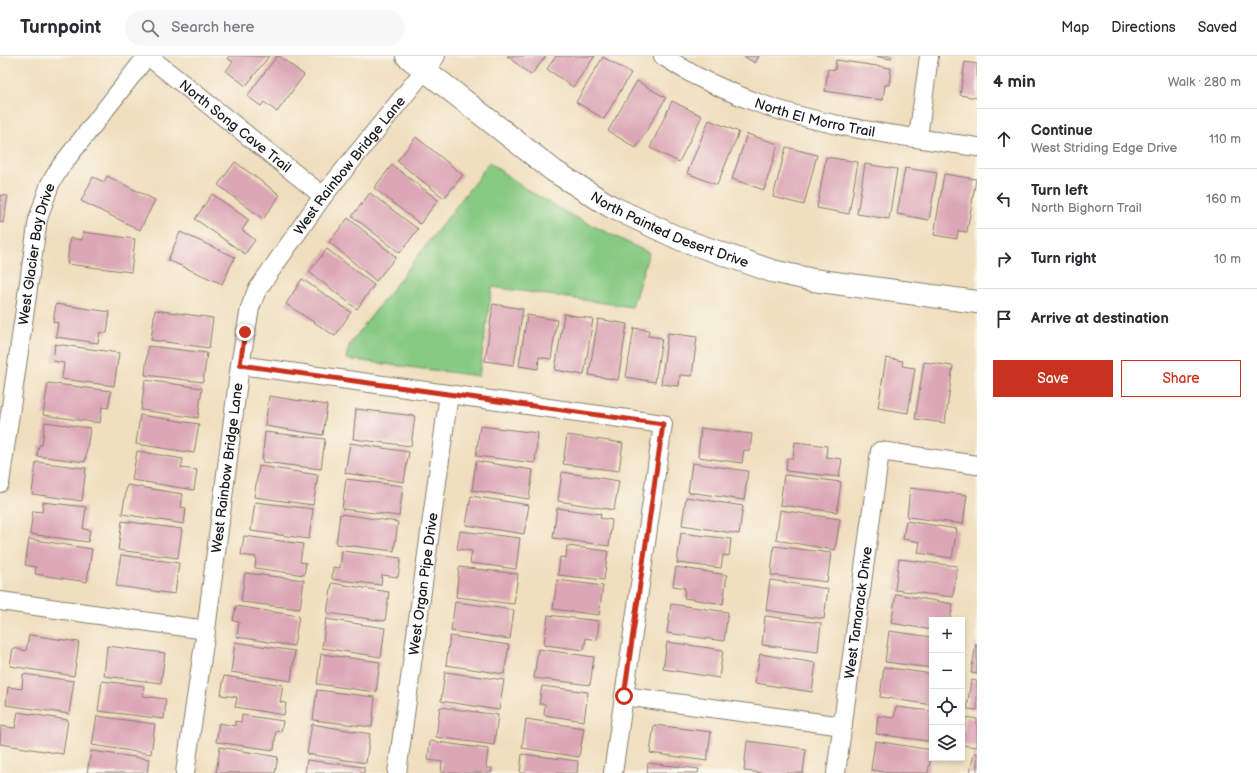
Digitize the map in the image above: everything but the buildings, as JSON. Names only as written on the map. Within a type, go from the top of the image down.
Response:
[{"type":"street","name":"North Song Cave Trail","points":[[147,56],[324,196]]},
{"type":"street","name":"West Glacier Bay Drive","points":[[0,483],[38,219],[50,184],[61,166],[147,56]]},
{"type":"street","name":"North Painted Desert Drive","points":[[407,56],[430,63],[554,171],[610,206],[680,239],[772,271],[813,280],[977,302]]},
{"type":"street","name":"North El Morro Trail","points":[[663,56],[696,76],[758,103],[845,126],[977,147]]},
{"type":"street","points":[[918,138],[929,56]]},
{"type":"street","name":"West Rainbow Bridge Lane","points":[[185,773],[206,630],[240,365],[250,308],[257,290],[324,196],[430,63]]},
{"type":"street","points":[[240,365],[663,424],[613,773]]},
{"type":"street","name":"West Organ Pipe Drive","points":[[397,773],[449,394]]},
{"type":"street","name":"West Tamarack Drive","points":[[836,773],[880,451],[977,465]]},
{"type":"street","points":[[0,601],[206,630]]},
{"type":"street","points":[[624,696],[843,726]]},
{"type":"green space","points":[[489,162],[521,186],[569,214],[649,253],[632,307],[492,287],[479,376],[346,359],[349,345]]},
{"type":"route","points":[[245,332],[240,365],[663,424],[624,696]]}]
